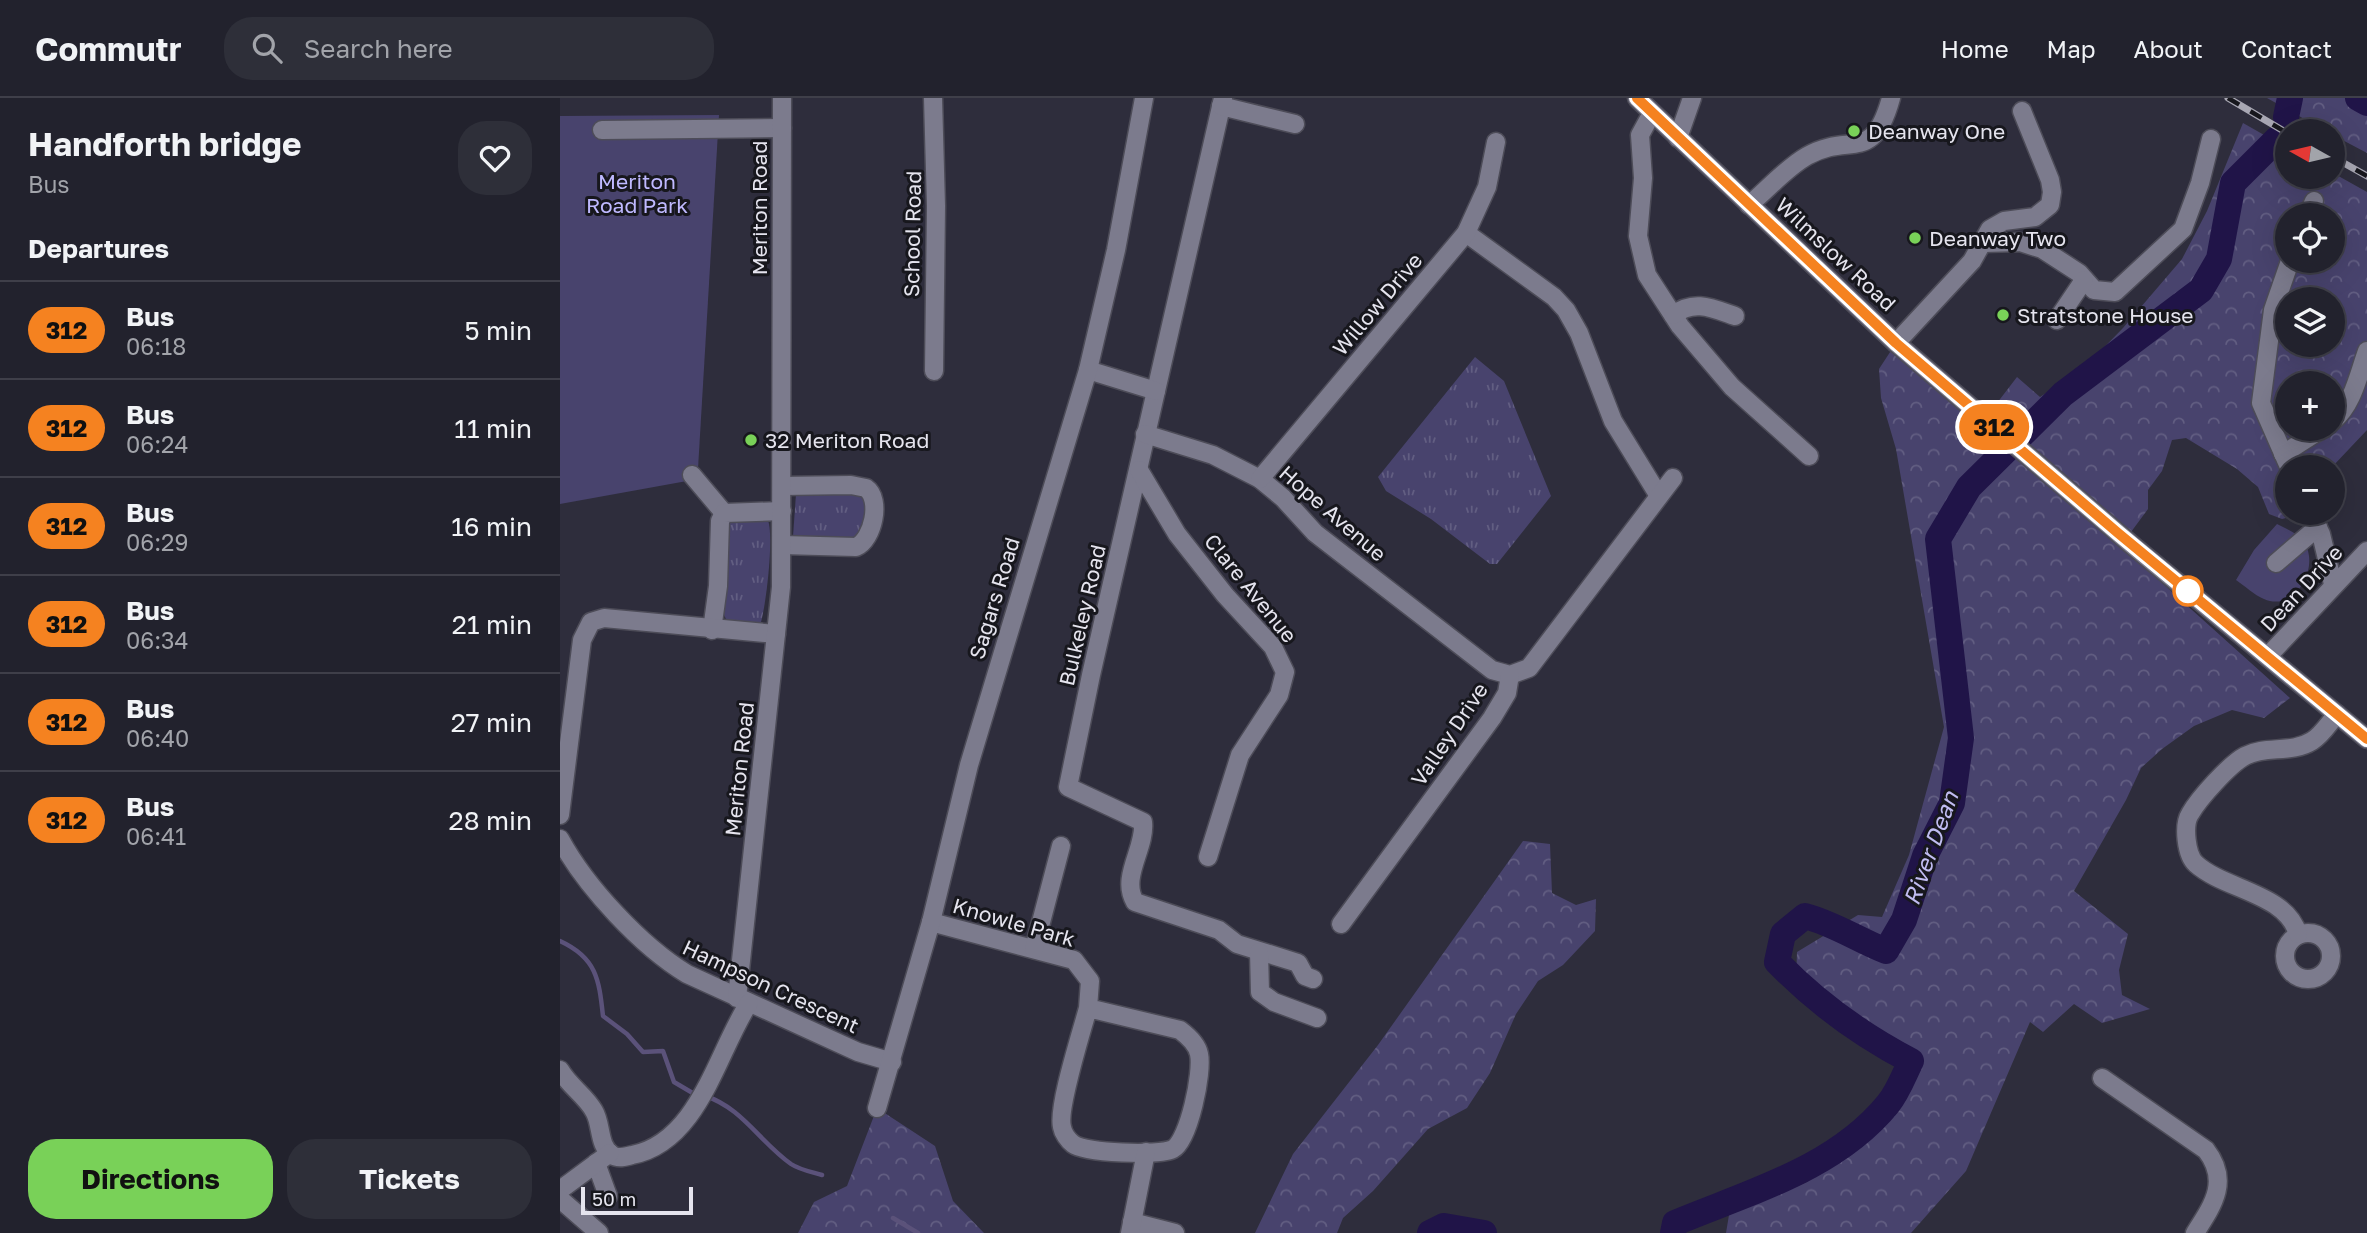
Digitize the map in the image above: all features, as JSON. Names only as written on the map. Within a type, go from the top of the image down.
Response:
[{"type":"street","name":"Meriton Road","points":[[743,1000],[782,545],[782,98]]},
{"type":"street","name":"School Road","points":[[933,98],[936,206],[934,371]]},
{"type":"street","name":"Sagars Road","points":[[877,1108],[931,922],[968,765],[1088,370],[1116,250],[1144,98]]},
{"type":"street","name":"Wilmslow Road","points":[[1637,98],[1896,343],[1984,420],[2367,739]]},
{"type":"street","points":[[1678,138],[1692,98]]},
{"type":"street","points":[[1749,205],[1804,158],[1823,148],[1862,144],[1870,138],[1887,119],[1891,98]]},
{"type":"street","points":[[1222,102],[1295,124]]},
{"type":"street","name":"Bulkeley Road","points":[[1222,102],[1145,434],[1068,787],[1143,822],[1144,832],[1130,882],[1130,894],[1135,902],[1219,930],[1237,944],[1298,964],[1305,976],[1313,979]]},
{"type":"street","points":[[1896,343],[1972,261],[1990,229],[1997,224],[2041,215],[2052,198],[2050,180],[2022,111]]},
{"type":"street","points":[[1652,113],[1640,135],[1643,178],[1638,236],[1647,275],[1673,315],[1732,387],[1810,456]]},
{"type":"street","points":[[602,130],[782,128]]},
{"type":"street","points":[[1983,243],[2031,245],[2056,256],[2094,289],[2115,292],[2178,237],[2200,183],[2211,139]]},
{"type":"street","name":"Willow Drive","points":[[1260,479],[1466,233],[1488,187],[1496,142]]},
{"type":"street","points":[[1466,233],[1554,297],[1566,310],[1579,333],[1613,421],[1658,496]]},
{"type":"street","points":[[2283,455],[2261,403],[2273,310],[2286,273]]},
{"type":"street","points":[[2057,320],[2084,280]]},
{"type":"street","points":[[1673,315],[1682,308],[1699,304],[1735,316]]},
{"type":"street","points":[[2345,405],[2351,397],[2367,351]]},
{"type":"street","points":[[1088,370],[1156,391]]},
{"type":"street","name":"Hope Avenue","points":[[1145,434],[1213,455],[1260,479],[1329,545],[1492,670],[1510,675]]},
{"type":"street","points":[[2293,455],[2308,441]]},
{"type":"street","name":"Clare Avenue","points":[[1139,470],[1177,534],[1225,595],[1273,647],[1285,672],[1279,695],[1240,755],[1208,857]]},
{"type":"street","points":[[692,475],[724,513]]},
{"type":"street","name":"Valley Drive","points":[[1341,924],[1497,712],[1507,693],[1510,675],[1529,668],[1673,478]]},
{"type":"street","points":[[782,486],[851,485],[866,488],[873,499],[870,532],[863,544],[856,547],[782,545]]},
{"type":"street","points":[[724,513],[782,511]]},
{"type":"street","points":[[712,629],[718,586],[720,522],[724,513]]},
{"type":"street","points":[[2276,563],[2310,525]]},
{"type":"street","points":[[2316,525],[2333,584]]},
{"type":"street","name":"Dean Drive","points":[[2269,656],[2333,584],[2364,561]]},
{"type":"street","points":[[560,815],[582,639],[587,626],[597,618],[604,618],[776,634]]},
{"type":"street","points":[[2298,934],[2295,922],[2285,911],[2204,871],[2191,860],[2187,841],[2188,815],[2232,764],[2247,755],[2295,749],[2312,741],[2337,714]]},
{"type":"street","name":"Hampson Crescent","points":[[560,839],[612,908],[646,946],[687,974],[858,1052],[892,1062]]},
{"type":"street","points":[[1034,949],[1061,846]]},
{"type":"street","name":"Knowle Park","points":[[931,922],[1074,960],[1082,967],[1090,981],[1088,1008],[1060,1118],[1065,1136],[1074,1145],[1091,1150],[1146,1152],[1172,1149],[1183,1140],[1199,1069],[1199,1053],[1180,1030],[1088,1008]]},
{"type":"street","points":[[1259,952],[1260,992],[1274,1002],[1317,1018]]},
{"type":"street","points":[[560,1190],[603,1158],[641,1153],[671,1136],[693,1111],[743,1000]]},
{"type":"street","points":[[560,1070],[566,1082],[594,1109],[608,1196]]},
{"type":"street","points":[[2102,1078],[2206,1150],[2212,1157],[2219,1176],[2218,1192],[2195,1233]]},
{"type":"street","points":[[1146,1152],[1131,1227],[1175,1233]]},
{"type":"street","points":[[560,1199],[599,1233]]},
{"type":"green space","points":[[2267,98],[2367,98],[2367,153],[2345,141],[2345,119],[2305,119]]},
{"type":"green space","name":"Meriton Road Park","points":[[719,115],[698,469],[687,481],[560,504],[560,116]]},
{"type":"green space","points":[[2243,123],[2275,141],[2275,189],[2345,189],[2345,180],[2367,192],[2367,430],[2343,455],[2275,455],[2275,516],[2269,514],[2258,487],[2237,469],[2186,438],[2172,440],[2162,471],[2148,490],[2148,509],[2131,532],[2092,503],[2083,512],[2290,698],[2264,718],[2232,710],[2194,726],[2162,749],[2141,768],[2126,800],[2074,891],[2128,934],[2119,970],[2122,995],[2150,1009],[2102,1023],[2074,1004],[2043,1032],[2030,1022],[1966,1171],[1911,1233],[1726,1233],[1729,1215],[1807,1182],[1896,1114],[1920,1054],[1796,981],[1797,952],[1858,915],[1882,917],[1909,855],[1944,727],[1896,449],[1881,398],[1879,369],[1896,343],[1984,420],[2017,377],[2040,397],[2083,369],[2123,328],[2182,259],[2207,211]]},
{"type":"green space","points":[[1475,357],[1504,381],[1551,496],[1497,564],[1490,564],[1431,519],[1386,491],[1378,477]]},
{"type":"green space","points":[[859,492],[866,500],[865,532],[856,541],[793,537],[796,494]]},
{"type":"green space","points":[[767,518],[770,552],[761,622],[754,626],[728,623],[723,613],[728,520]]},
{"type":"green space","points":[[2276,525],[2295,533],[2307,548],[2309,558],[2309,568],[2300,588],[2293,595],[2275,602],[2260,597],[2236,580],[2254,550]]},
{"type":"green space","points":[[1523,841],[1550,844],[1552,893],[1576,905],[1596,899],[1595,931],[1563,965],[1538,981],[1516,1014],[1490,1073],[1467,1108],[1428,1129],[1373,1191],[1343,1218],[1337,1233],[1255,1233],[1293,1154],[1378,1045]]},
{"type":"green space","points":[[877,1108],[935,1146],[953,1201],[984,1233],[798,1233],[814,1202],[847,1186]]},
{"type":"waterway","name":"River Dean","points":[[2286,117],[2290,98]]},
{"type":"waterway","name":"River Dean","points":[[2358,98],[2367,103]]},
{"type":"waterway","name":"River Dean","points":[[1673,1233],[1675,1223],[1761,1189],[1843,1146],[1867,1127],[1898,1089],[1911,1061],[1840,1017],[1777,962],[1783,934],[1805,916],[1886,951],[1904,920],[1925,856],[1952,803],[1961,738],[1938,539],[1969,487],[2063,394],[2201,290],[2219,259],[2233,183],[2275,141]]},
{"type":"waterway","points":[[560,941],[582,955],[594,971],[603,1016],[627,1034],[643,1052],[663,1051],[674,1082],[696,1095]]},
{"type":"waterway","points":[[705,1096],[729,1108],[791,1164],[822,1175]]},
{"type":"waterway","points":[[893,1218],[918,1233]]},
{"type":"waterway","name":"River Dean","points":[[1430,1233],[1444,1226],[1484,1233]]},
{"type":"railway","points":[[2228,98],[2275,126]]},
{"type":"railway","points":[[2345,164],[2367,176]]},
{"type":"bus line","name":"312","points":[[1637,98],[1896,343],[2118,533],[2367,739]]},
{"type":"place","name":"Deanway One","points":[[1854,131]]},
{"type":"place","name":"Deanway Two","points":[[1915,238]]},
{"type":"place","name":"Stratstone House","points":[[2003,315]]},
{"type":"place","name":"32 Meriton Road","points":[[751,440]]}]
